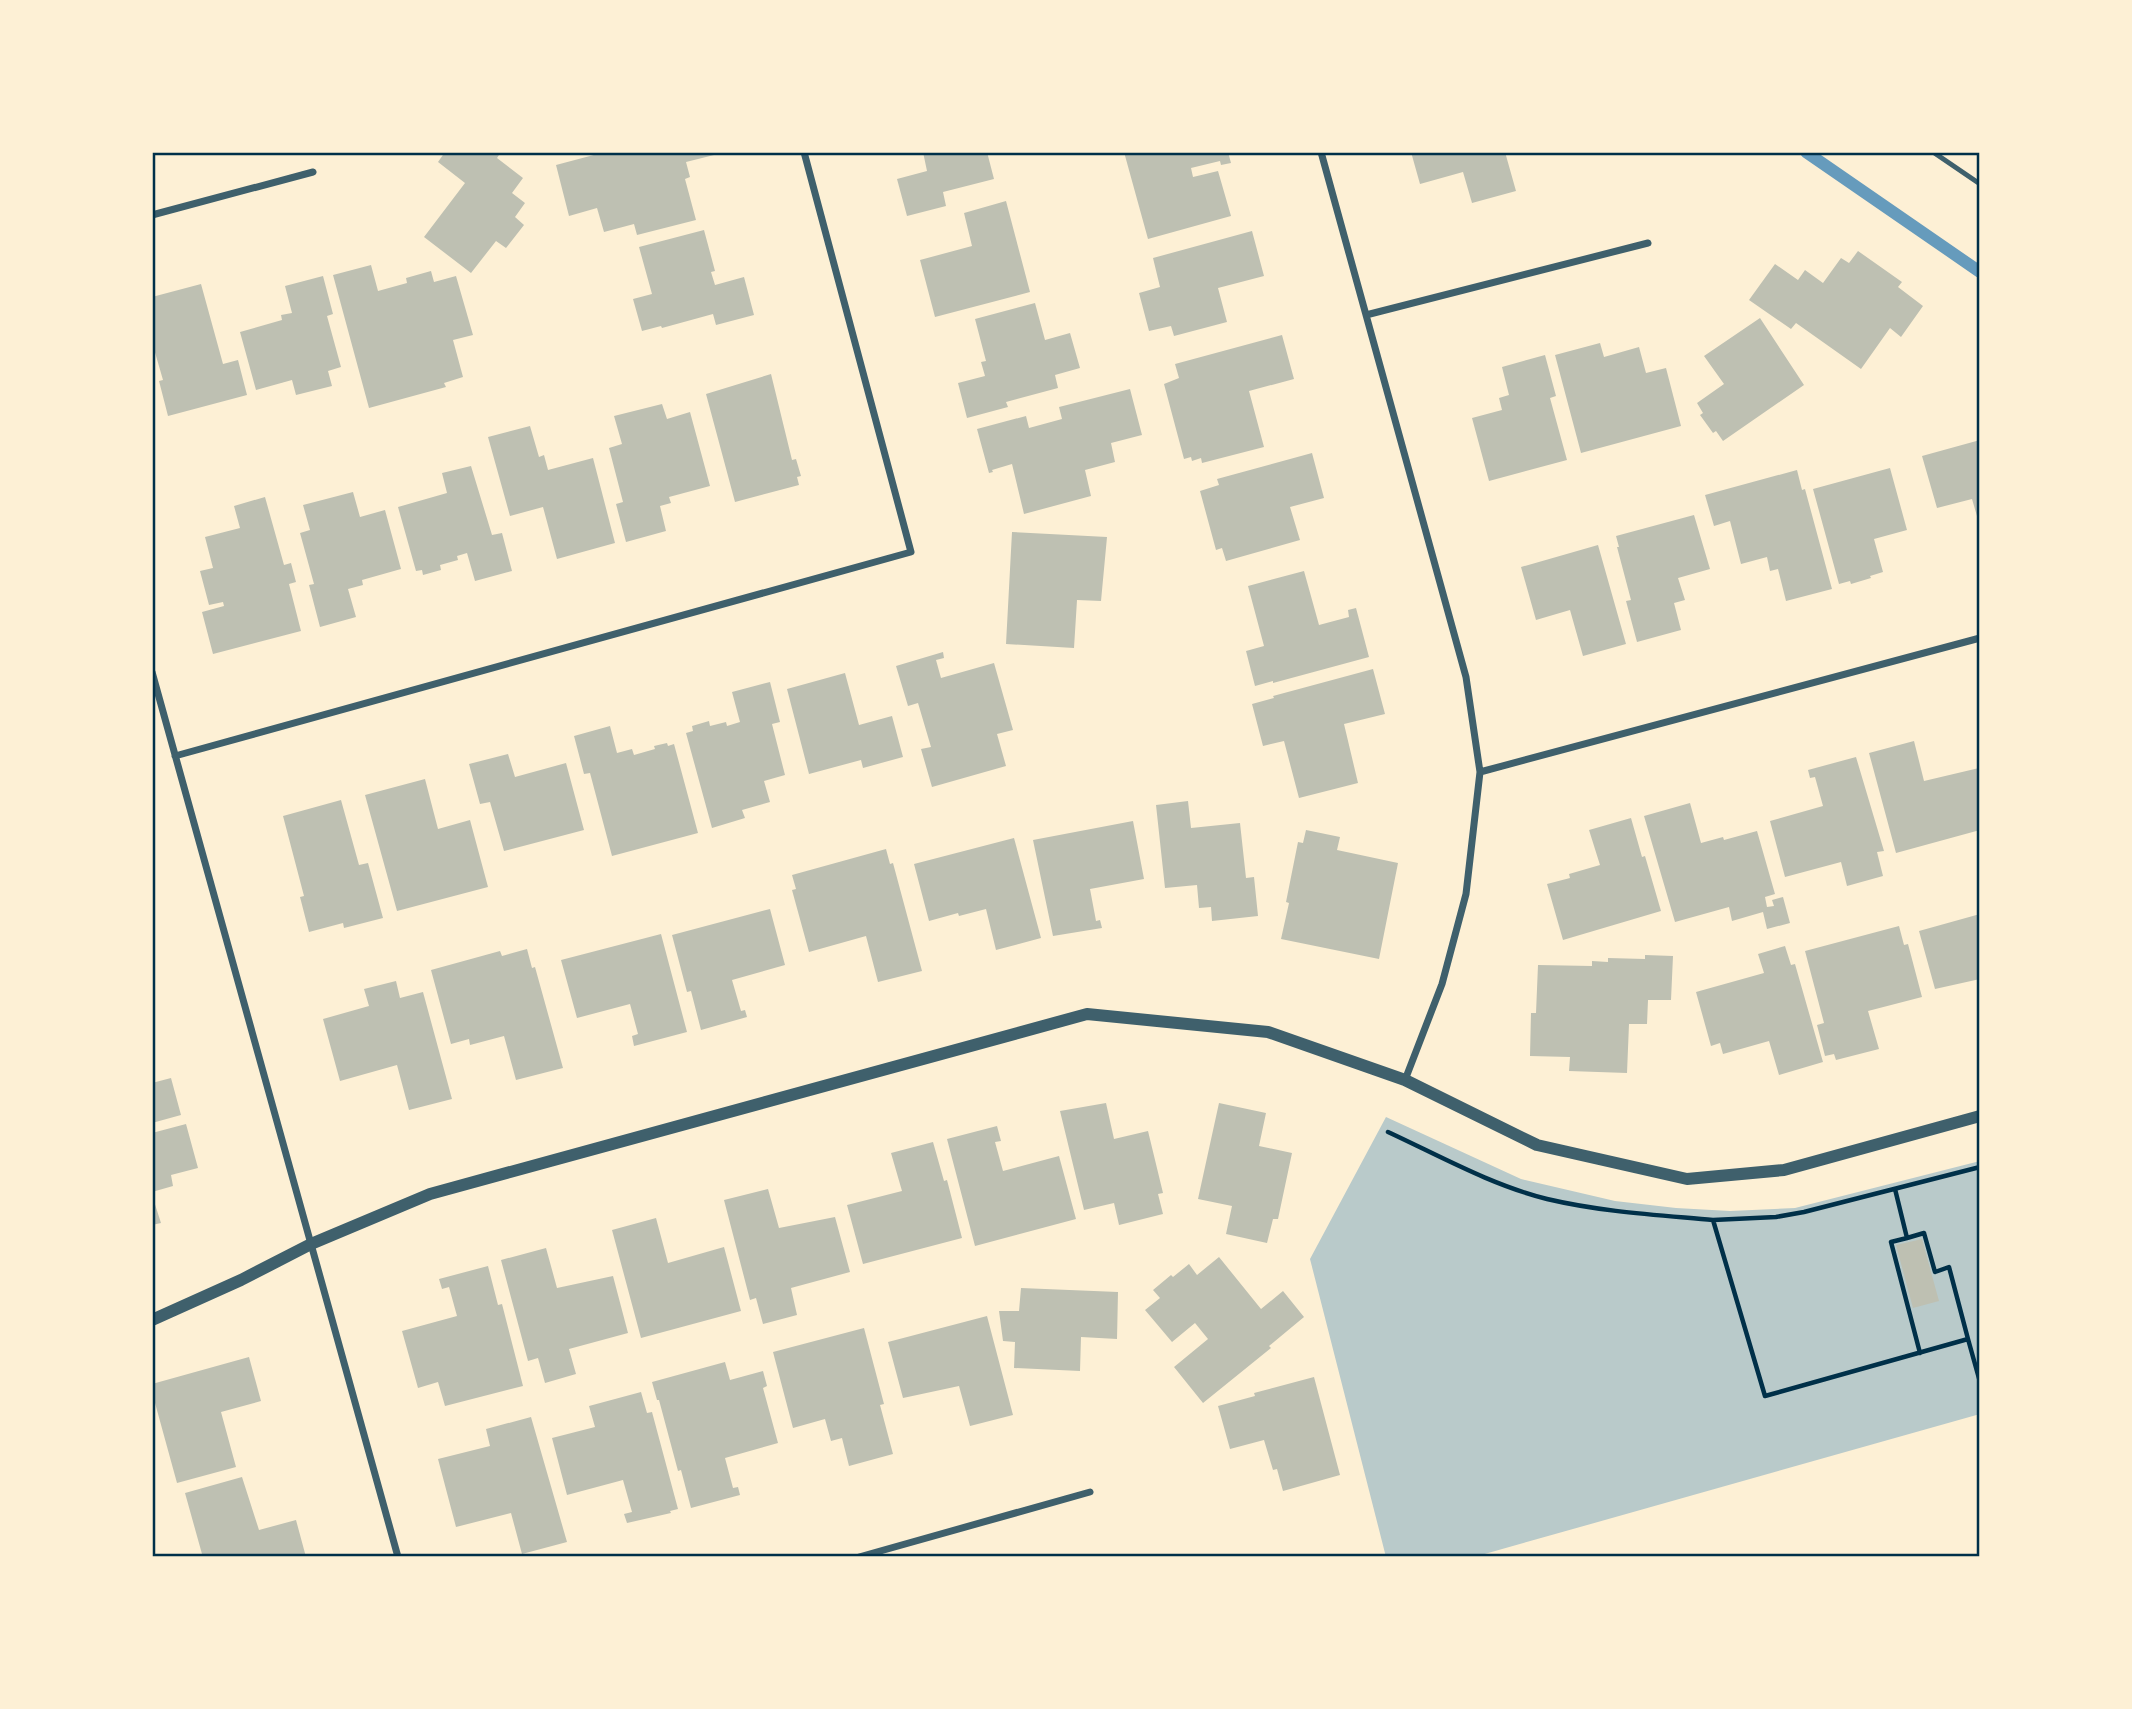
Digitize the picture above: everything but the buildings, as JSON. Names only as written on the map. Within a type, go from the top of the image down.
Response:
[{"type":"street","points":[[175,756],[911,552],[804,152]]},
{"type":"street","points":[[1321,152],[1466,677],[1480,772],[1466,894],[1442,985],[1405,1080]]},
{"type":"street","points":[[152,215],[313,172]]},
{"type":"street","points":[[1366,315],[1648,243]]},
{"type":"street","points":[[1480,772],[1980,638]]},
{"type":"street","points":[[152,672],[398,1557]]},
{"type":"street","points":[[152,1320],[241,1280],[311,1244],[430,1194],[1087,1014],[1268,1032],[1405,1080],[1537,1145],[1687,1179],[1784,1170],[1980,1116]]},
{"type":"street","points":[[859,1557],[1090,1492]]},
{"type":"lane","points":[[1933,152],[1980,184]]},
{"type":"path","points":[[1388,1132],[1486,1178],[1546,1198],[1614,1211],[1713,1220],[1776,1217],[1980,1167]]},
{"type":"path","points":[[1895,1189],[1908,1237]]},
{"type":"path","points":[[1713,1220],[1765,1396],[1968,1339]]},
{"type":"path","points":[[1920,1353],[1891,1242],[1924,1233],[1935,1272],[1949,1267],[1980,1382]]},
{"type":"shaded area","points":[[1386,1117],[1521,1179],[1615,1201],[1676,1208],[1730,1211],[1795,1208],[1980,1161],[1980,1414],[1474,1557],[1386,1557],[1310,1259]]},
{"type":"waterway","points":[[1806,152],[1980,272]]}]
